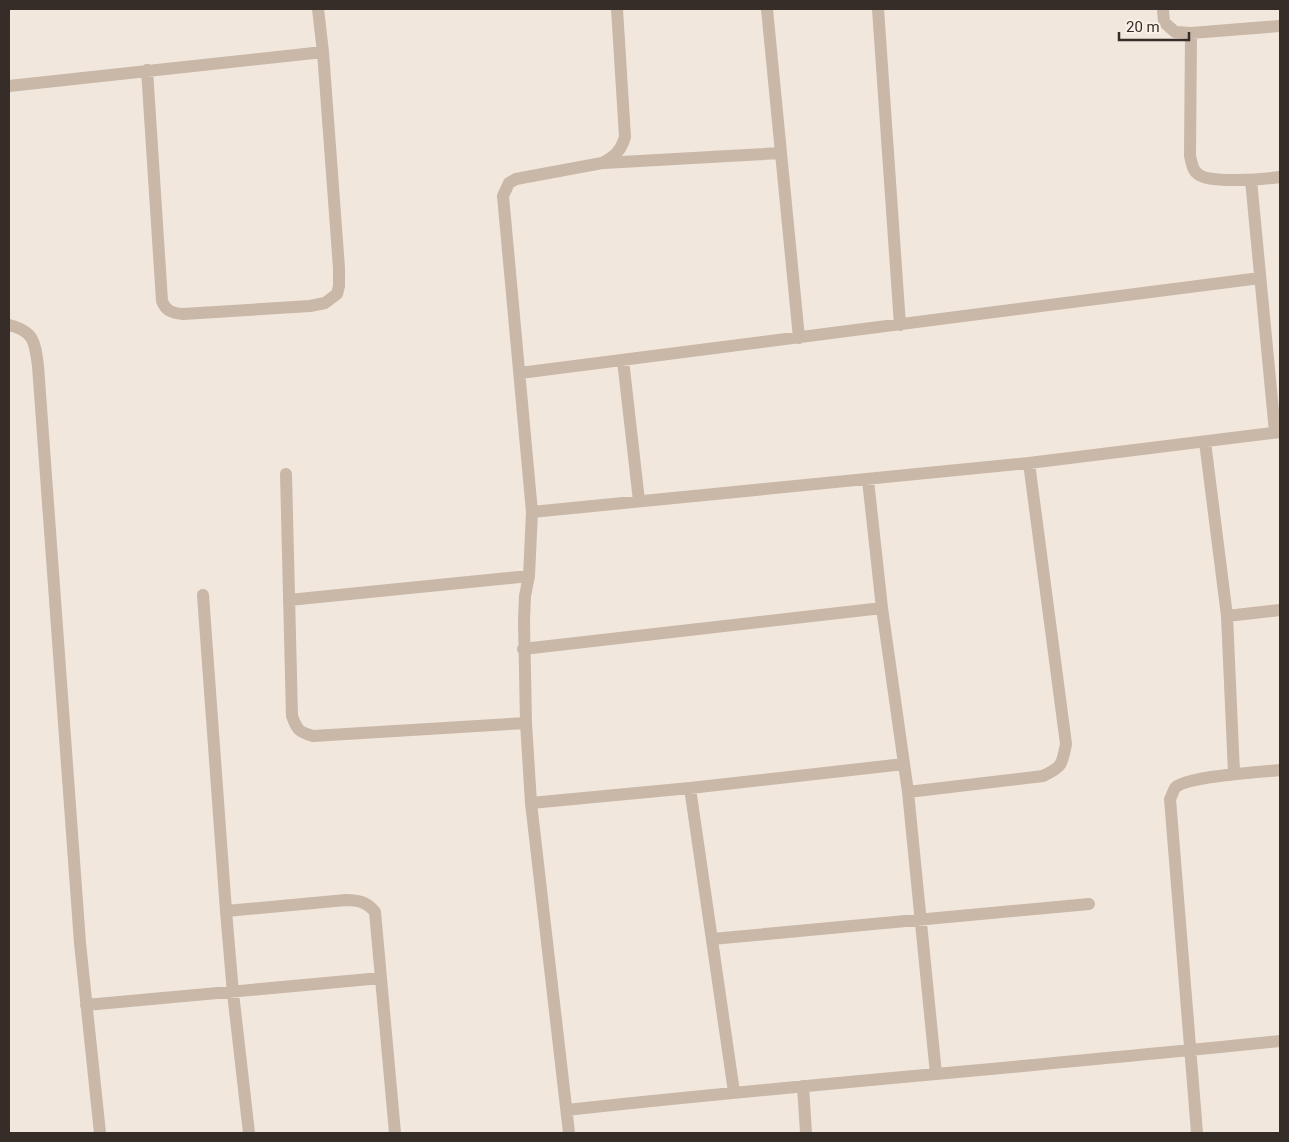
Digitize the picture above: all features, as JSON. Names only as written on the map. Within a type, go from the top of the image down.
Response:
[{"type":"street","points":[[147,70],[162,301],[165,307],[173,313],[183,314],[310,306],[325,303],[337,294],[339,286],[323,52],[318,9]]},
{"type":"street","points":[[602,163],[613,158],[620,151],[625,137],[618,9]]},
{"type":"street","points":[[767,9],[799,338]]},
{"type":"street","points":[[878,9],[900,324]]},
{"type":"street","points":[[1163,9],[1164,22],[1167,27],[1175,32],[1191,33],[1280,26]]},
{"type":"street","points":[[1191,33],[1190,156],[1193,169],[1198,175],[1207,179],[1251,180],[1280,177]]},
{"type":"street","points":[[9,86],[323,52]]},
{"type":"street","points":[[569,1133],[531,803],[524,649],[525,596],[529,576],[532,512],[509,260],[505,190],[516,178],[602,163],[780,153]]},
{"type":"street","points":[[532,512],[1029,463],[1278,432],[1251,180]]},
{"type":"street","points":[[520,373],[1260,278]]},
{"type":"street","points":[[9,325],[20,328],[30,335],[36,345],[80,944],[100,1133]]},
{"type":"street","points":[[623,360],[639,501]]},
{"type":"street","points":[[1205,442],[1227,616],[1234,773]]},
{"type":"street","points":[[908,792],[1043,776],[1058,768],[1063,759],[1066,744],[1029,463]]},
{"type":"street","points":[[286,474],[292,716],[297,728],[303,733],[313,736],[526,723]]},
{"type":"street","points":[[868,480],[882,608],[908,792],[936,1074]]},
{"type":"street","points":[[289,600],[529,576]]},
{"type":"street","points":[[203,595],[233,993],[249,1133]]},
{"type":"street","points":[[524,649],[882,608]]},
{"type":"street","points":[[1227,616],[1280,610]]},
{"type":"street","points":[[531,803],[690,788],[904,764]]},
{"type":"street","points":[[1197,1133],[1170,799],[1176,788],[1186,783],[1234,773],[1280,770]]},
{"type":"street","points":[[690,788],[734,1092]]},
{"type":"street","points":[[226,911],[346,900],[357,900],[369,904],[375,912],[395,1133]]},
{"type":"street","points":[[712,939],[1089,904]]},
{"type":"street","points":[[86,1005],[381,978]]},
{"type":"street","points":[[567,1110],[734,1092],[1191,1050],[1280,1040]]},
{"type":"street","points":[[803,1086],[806,1133]]}]
